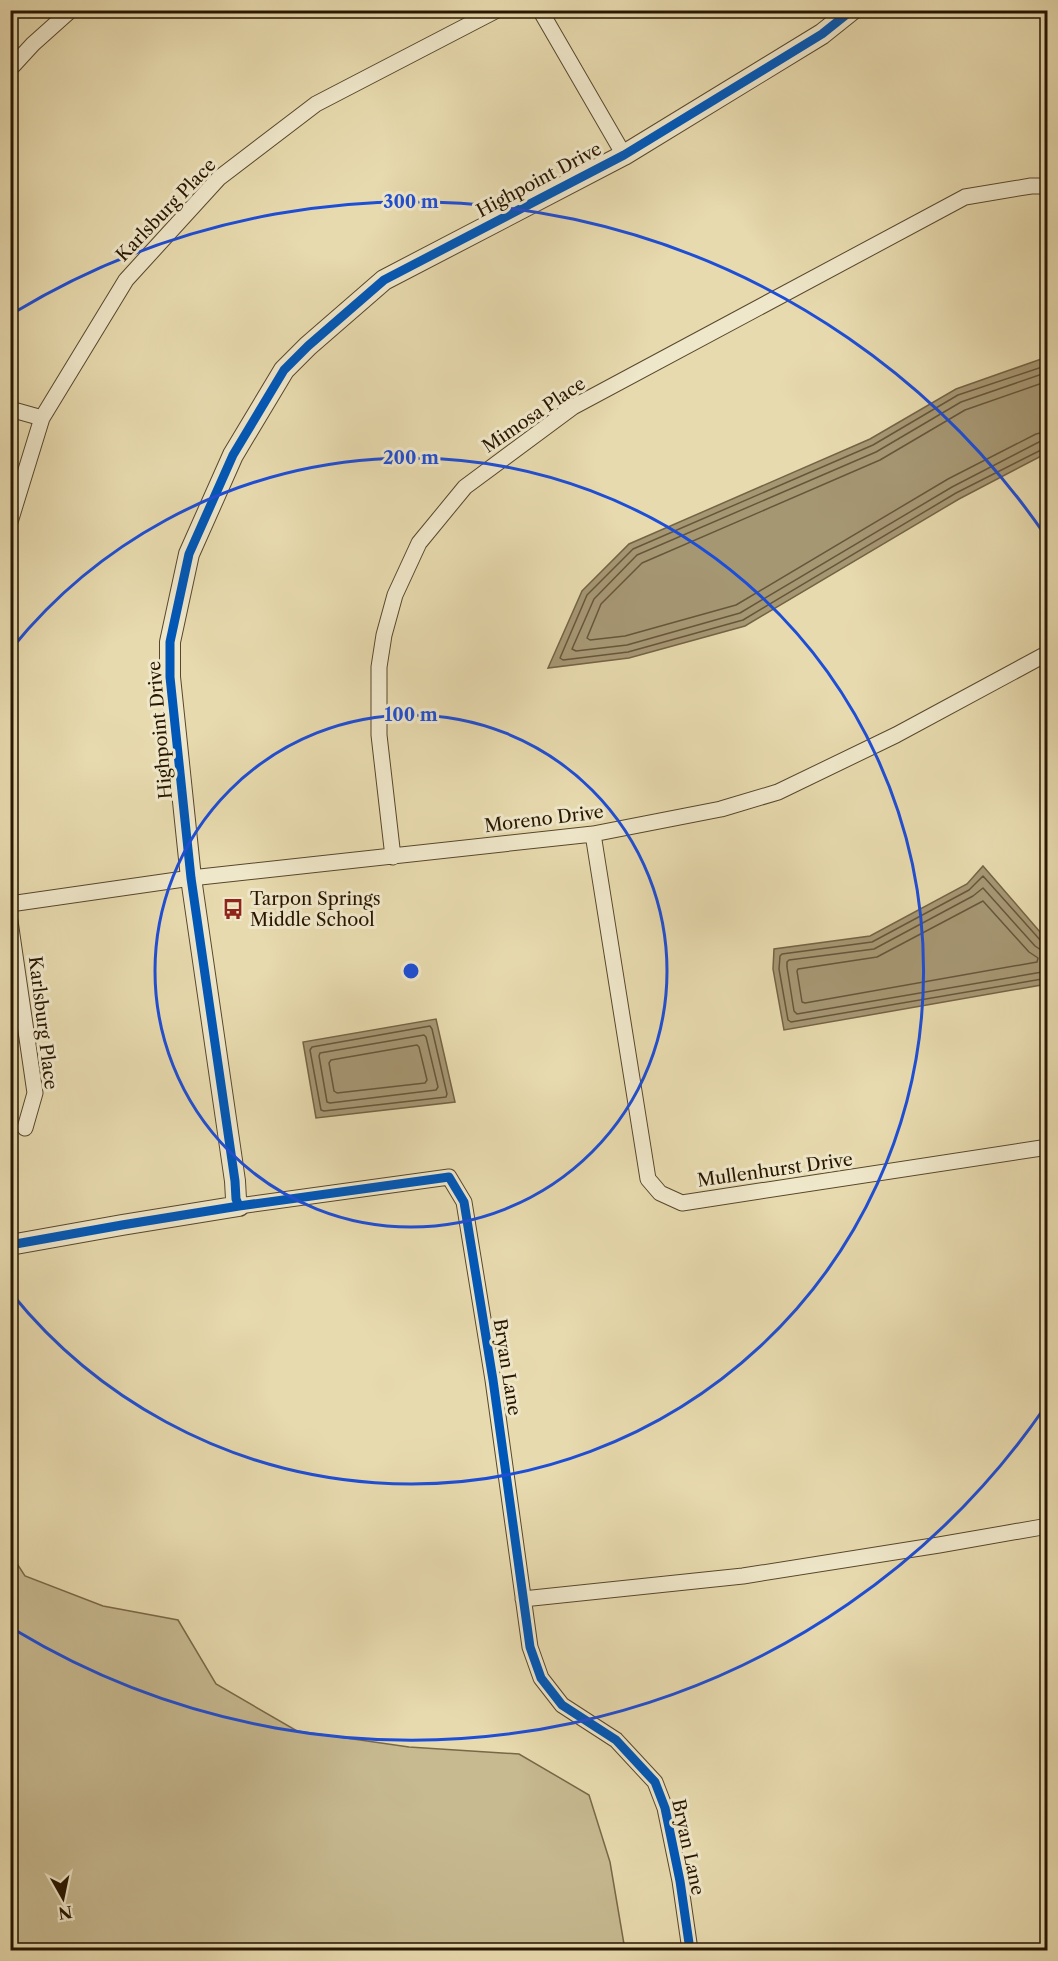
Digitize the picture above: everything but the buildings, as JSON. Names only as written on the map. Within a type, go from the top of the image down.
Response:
[{"type":"street","points":[[10,69],[33,44],[71,10]]},
{"type":"street","name":"Karlsburg Place","points":[[10,522],[42,418],[126,280],[219,178],[316,104],[497,10]]},
{"type":"street","points":[[540,10],[624,155]]},
{"type":"street","name":"Highpoint Drive","points":[[240,1206],[236,1199],[191,878],[170,677],[170,642],[189,554],[233,455],[284,370],[384,280],[624,155],[822,34],[852,10]]},
{"type":"street","name":"Mimosa Place","points":[[393,857],[379,735],[379,667],[384,635],[394,595],[420,543],[465,487],[573,407],[965,197],[1031,186],[1047,186]]},
{"type":"street","points":[[10,409],[42,418]]},
{"type":"street","name":"Moreno Drive","points":[[10,904],[191,878],[593,834],[721,809],[778,792],[896,735],[1047,653]]},
{"type":"street","name":"Mullenhurst Drive","points":[[593,834],[648,1179],[660,1193],[682,1203],[1047,1147]]},
{"type":"street","name":"Karlsburg Place","points":[[10,921],[35,1093],[25,1128]]},
{"type":"street","name":"Bryan Lane","points":[[10,1245],[240,1206],[449,1177],[464,1202],[493,1380],[530,1647],[541,1678],[562,1705],[616,1740],[655,1782],[665,1808],[678,1871],[690,1950]]},
{"type":"street","points":[[523,1599],[743,1576],[1047,1526]]},
{"type":"shaded area","points":[[10,1553],[25,1576],[103,1606],[178,1620],[216,1684],[297,1731],[409,1747],[519,1754],[589,1795],[610,1862],[625,1950],[11,1950]]},
{"type":"water","points":[[1044,358],[1048,359],[1047,453],[959,499],[745,626],[629,658],[548,668],[582,591],[629,544],[870,439],[956,389]]},
{"type":"water","points":[[983,866],[1047,940],[1047,984],[784,1030],[773,969],[774,949],[870,936],[967,884]]},
{"type":"water","points":[[436,1019],[455,1102],[316,1118],[303,1042]]},
{"type":"cycle path","points":[[239,1206],[236,1199],[191,878],[170,677],[170,642],[189,554],[233,455],[284,370],[384,280],[624,155],[822,34],[852,10]]},
{"type":"cycle path","points":[[10,1245],[239,1206],[449,1177],[464,1202],[493,1380],[530,1647],[541,1678],[562,1705],[616,1740],[655,1782],[665,1808],[680,1881],[690,1950]]},
{"type":"place","name":"Tarpon Springs Middle School","points":[[233,909]]}]
